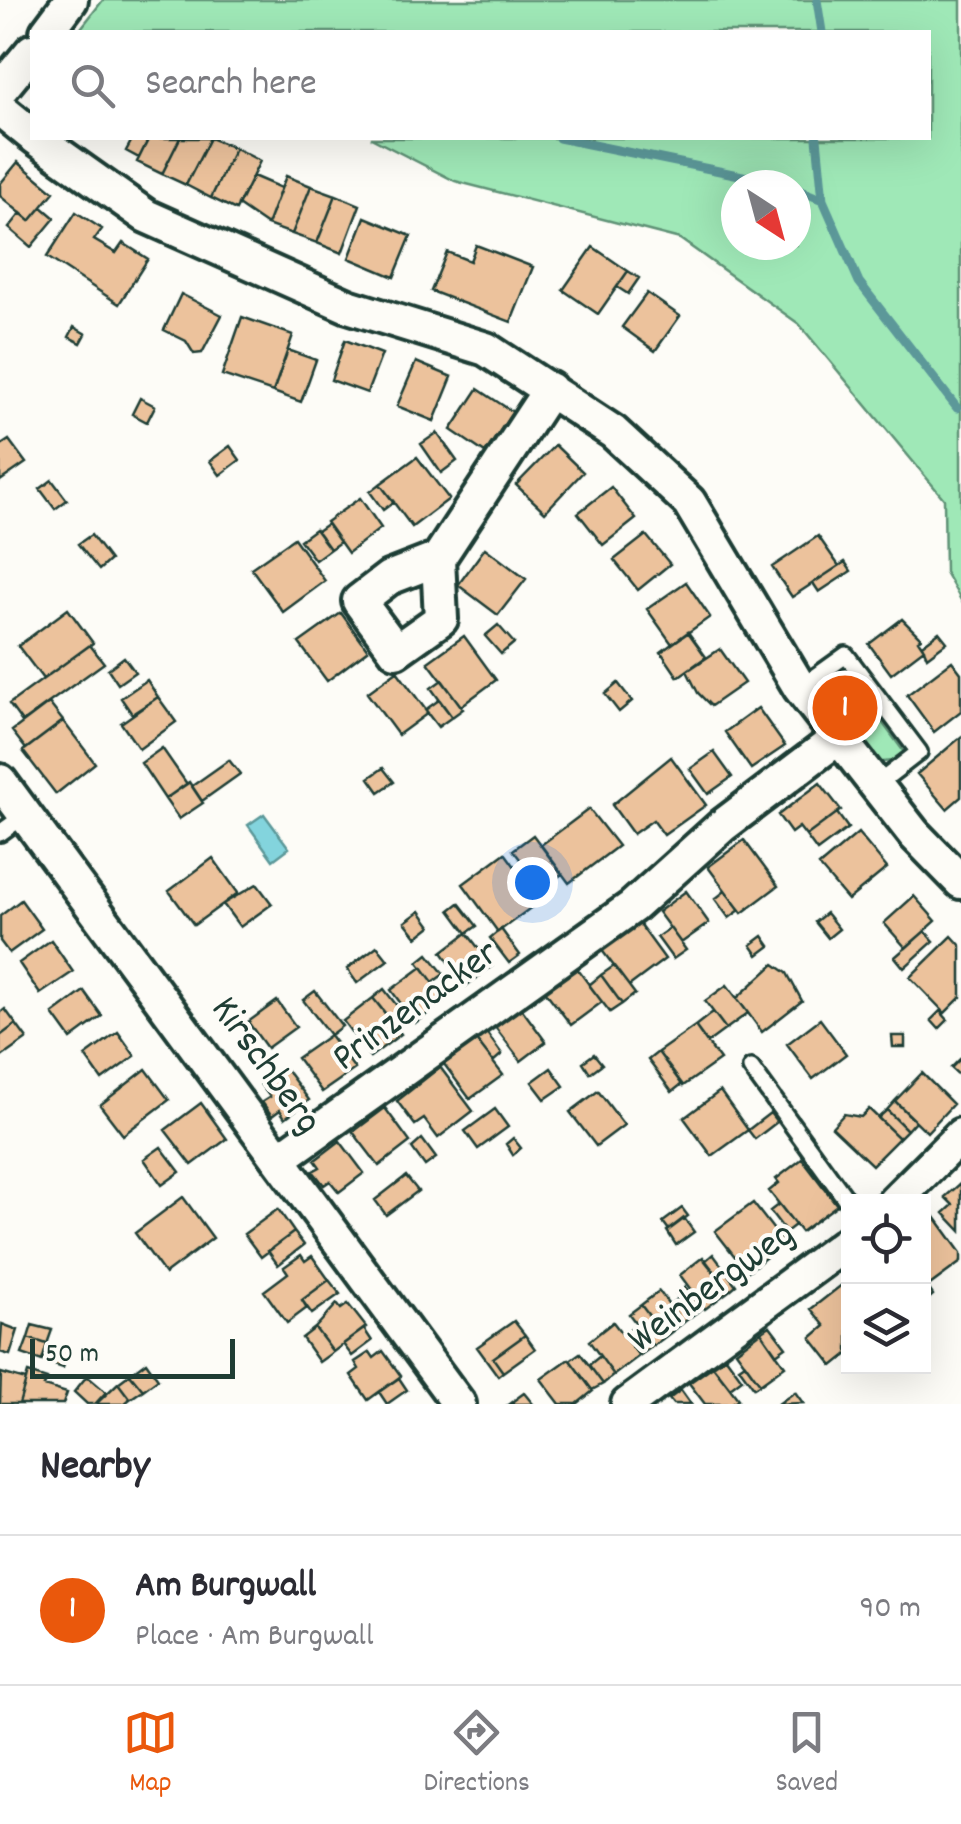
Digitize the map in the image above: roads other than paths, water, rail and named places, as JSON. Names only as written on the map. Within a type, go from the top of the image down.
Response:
[{"type":"street","points":[[48,30],[71,0]]},
{"type":"street","points":[[0,90],[30,53]]},
{"type":"street","points":[[0,109],[30,133]]},
{"type":"street","points":[[39,140],[110,193],[182,234],[348,306],[486,350],[612,432],[689,502],[800,688],[875,786],[961,882]]},
{"type":"street","points":[[438,559],[550,389]]},
{"type":"street","name":"Prinzenacker","points":[[279,1159],[632,906],[722,826],[838,738]]},
{"type":"street","name":"Kirschberg","points":[[0,781],[12,824],[279,1159],[459,1404]]},
{"type":"street","points":[[902,1194],[961,1136]]},
{"type":"street","name":"Weinbergweg","points":[[628,1404],[841,1247]]},
{"type":"lane","points":[[800,688],[846,654],[856,667],[920,752],[875,786]]},
{"type":"lane","points":[[752,1068],[842,1194]]},
{"type":"water","points":[[264,814],[289,848],[273,860],[248,825]]},
{"type":"waterway","points":[[817,0],[822,30]]},
{"type":"waterway","points":[[569,140],[721,171]]},
{"type":"waterway","points":[[817,140],[823,200]]},
{"type":"waterway","points":[[811,195],[823,200],[859,282],[957,408]]},
{"type":"place","name":"Am Burgwall","points":[[845,708]]}]
